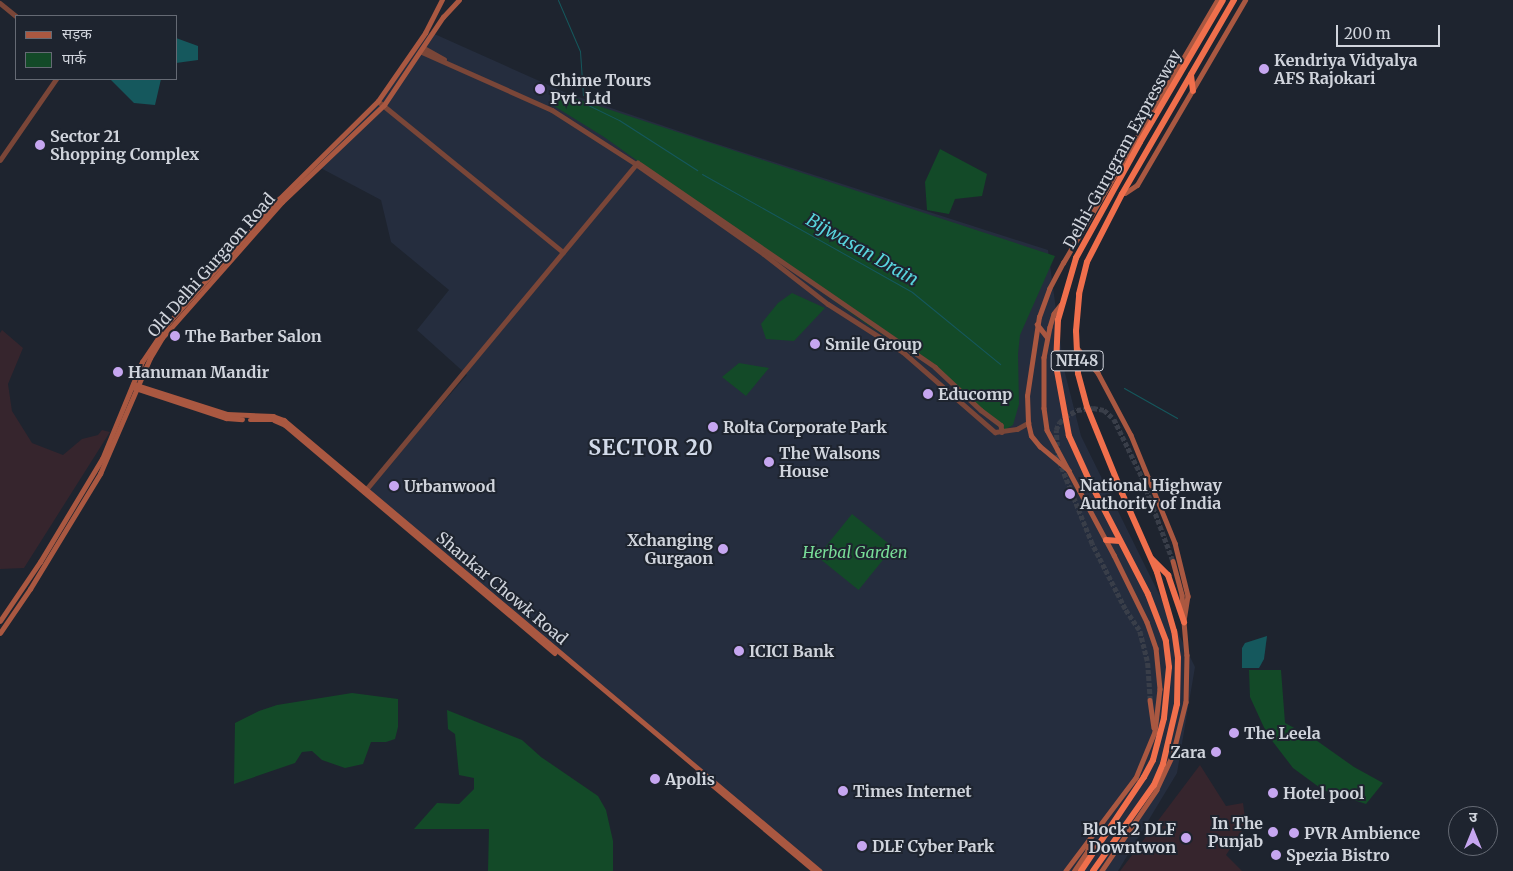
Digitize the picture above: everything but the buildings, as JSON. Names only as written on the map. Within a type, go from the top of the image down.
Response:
[{"type":"highway","name":"Delhi-Gurugram Expressway","points":[[1081,871],[1134,793],[1153,760],[1164,718],[1168,691],[1166,641],[1148,594],[1069,436],[1056,365],[1056,338],[1062,304],[1076,258],[1091,228],[1223,0]]},
{"type":"highway","name":"Delhi-Gurugram Expressway","points":[[1093,871],[1154,785],[1163,764],[1177,704],[1178,658],[1174,631],[1151,558],[1087,407],[1078,373],[1076,347],[1079,294],[1087,262],[1122,194],[1234,0]]},
{"type":"highway","points":[[1191,75],[1193,91]]},
{"type":"highway","points":[[1106,540],[1120,541]]},
{"type":"highway","points":[[1151,558],[1168,575],[1184,622]]},
{"type":"main road","name":"Old Delhi Gurgaon Road","points":[[0,633],[30,589],[104,461],[135,387],[145,357],[169,322],[279,200],[378,101],[425,33],[442,0]]},
{"type":"main road","points":[[452,8],[454,0]]},
{"type":"main road","name":"Old Delhi Gurgaon Road","points":[[135,387],[155,349],[178,318],[282,202],[384,105],[443,18],[459,0]]},
{"type":"main road","points":[[1069,471],[1040,447],[1031,436],[1028,423],[1028,391],[1037,324],[1049,289],[1062,263],[1183,54],[1217,0]]},
{"type":"main road","points":[[1122,194],[1137,184],[1245,0]]},
{"type":"main road","points":[[1062,304],[1054,314],[1047,337],[1044,390],[1047,430],[1106,540],[1146,622],[1156,648],[1160,674],[1159,710],[1155,732],[1136,778],[1066,871]]},
{"type":"main road","points":[[1037,324],[1047,337]]},
{"type":"main road","points":[[1076,347],[1098,372],[1115,403],[1131,436],[1175,543],[1188,596],[1184,622]]},
{"type":"main road","name":"Shankar Chowk Road","points":[[135,387],[227,414],[279,417],[365,492],[815,871]]},
{"type":"main road","name":"Old Delhi Gurgaon Road","points":[[0,621],[39,564],[104,461]]},
{"type":"main road","name":"Shankar Chowk Road","points":[[365,492],[820,871]]},
{"type":"main road","points":[[1102,871],[1157,790],[1173,755],[1186,702],[1187,655],[1183,600],[1173,561]]},
{"type":"main road","points":[[1150,700],[1155,732]]},
{"type":"main road","points":[[1074,871],[1087,852],[1089,840]]},
{"type":"street","points":[[0,3],[15,15]]},
{"type":"street","points":[[423,50],[549,105],[637,163],[935,367],[999,423],[1002,432]]},
{"type":"street","points":[[0,160],[55,80]]},
{"type":"street","points":[[378,101],[563,252]]},
{"type":"street","points":[[365,492],[637,163]]},
{"type":"street","points":[[637,163],[764,254],[828,304],[903,352],[995,432],[1002,432],[1028,423]]},
{"type":"shaded area","points":[[430,32],[564,92],[711,142],[1048,250],[1064,369],[1081,436],[1195,667],[1177,773],[1118,871],[823,871],[366,491],[467,375],[417,330],[449,290],[391,242],[381,200],[315,165],[386,93]]},
{"type":"shaded area","points":[[178,39],[198,46],[198,60],[178,63]]},
{"type":"shaded area","points":[[111,80],[161,80],[155,105],[134,103]]},
{"type":"shaded area","points":[[2,330],[23,348],[8,384],[12,411],[32,443],[63,455],[82,439],[98,435],[102,430],[110,432],[24,568],[0,569],[0,333]]},
{"type":"shaded area","points":[[1267,636],[1264,659],[1259,668],[1242,668],[1242,648],[1245,643]]},
{"type":"shaded area","points":[[1200,765],[1226,806],[1243,803],[1246,825],[1226,855],[1242,871],[1120,871]]},
{"type":"green space","points":[[562,94],[1055,256],[1020,335],[1018,354],[1019,404],[1013,425],[1003,431],[925,361],[868,325],[604,137],[554,106]]},
{"type":"green space","points":[[940,149],[987,174],[982,196],[955,199],[949,214],[927,210],[925,182]]},
{"type":"green space","points":[[792,293],[825,308],[794,341],[766,339],[761,324],[778,303]]},
{"type":"green space","points":[[739,363],[769,368],[746,396],[722,377]]},
{"type":"green space","name":"Herbal Garden","points":[[852,514],[893,547],[859,590],[817,557]]},
{"type":"green space","points":[[1249,670],[1281,670],[1285,723],[1313,738],[1354,767],[1383,783],[1366,804],[1323,790],[1293,768],[1267,734],[1250,697]]},
{"type":"green space","points":[[352,693],[398,699],[398,727],[395,739],[386,742],[371,742],[363,764],[345,768],[322,760],[312,751],[302,752],[295,763],[234,784],[235,723],[259,711],[277,705]]},
{"type":"green space","points":[[447,710],[522,740],[541,757],[598,796],[606,810],[613,841],[613,871],[488,871],[489,829],[414,829],[437,803],[459,804],[474,789],[474,778],[459,775],[455,734],[448,729]]},
{"type":"waterway","name":"Bijwasan Drain","points":[[558,0],[580,51],[583,95]]},
{"type":"waterway","name":"Bijwasan Drain","points":[[584,101],[584,103],[619,120],[697,170]]},
{"type":"waterway","name":"Bijwasan Drain","points":[[702,174],[912,292],[1000,364]]},
{"type":"waterway","name":"Bijwasan Drain","points":[[1124,388],[1177,418]]},
{"type":"tunnel","points":[[1150,700],[1147,661],[1139,630],[1125,609],[1092,544],[1058,459],[1056,430],[1059,423],[1065,417],[1077,410],[1093,408],[1104,410],[1114,419],[1142,477],[1173,561]]},
{"type":"place","name":"Kendriya Vidyalya AFS Rajokari","points":[[1264,69]]},
{"type":"place","name":"Chime Tours Pvt. Ltd","points":[[540,89]]},
{"type":"place","name":"Sector 21 Shopping Complex","points":[[40,145]]},
{"type":"place","name":"The Barber Salon","points":[[175,336]]},
{"type":"place","name":"Smile Group","points":[[815,344]]},
{"type":"place","name":"Hanuman Mandir","points":[[118,372]]},
{"type":"place","name":"Educomp","points":[[928,394]]},
{"type":"place","name":"Rolta Corporate Park","points":[[713,427]]},
{"type":"place","name":"The Walsons House","points":[[769,462]]},
{"type":"place","name":"Urbanwood","points":[[394,486]]},
{"type":"place","name":"National Highway Authority of India","points":[[1070,494]]},
{"type":"place","name":"Xchanging Gurgaon","points":[[723,549]]},
{"type":"place","name":"ICICI Bank","points":[[739,651]]},
{"type":"place","name":"The Leela","points":[[1234,733]]},
{"type":"place","name":"Zara","points":[[1216,752]]},
{"type":"place","name":"Apolis","points":[[655,779]]},
{"type":"place","name":"Times Internet","points":[[843,791]]},
{"type":"place","name":"Hotel pool","points":[[1273,793]]},
{"type":"place","name":"In The Punjab","points":[[1273,832]]},
{"type":"place","name":"PVR Ambience","points":[[1294,833]]},
{"type":"place","name":"Block 2 DLF Downtwon","points":[[1186,838]]},
{"type":"place","name":"DLF Cyber Park","points":[[862,846]]},
{"type":"place","name":"Spezia Bistro","points":[[1276,855]]},
{"type":"district","name":"SECTOR 20","points":[[651,448]]}]
